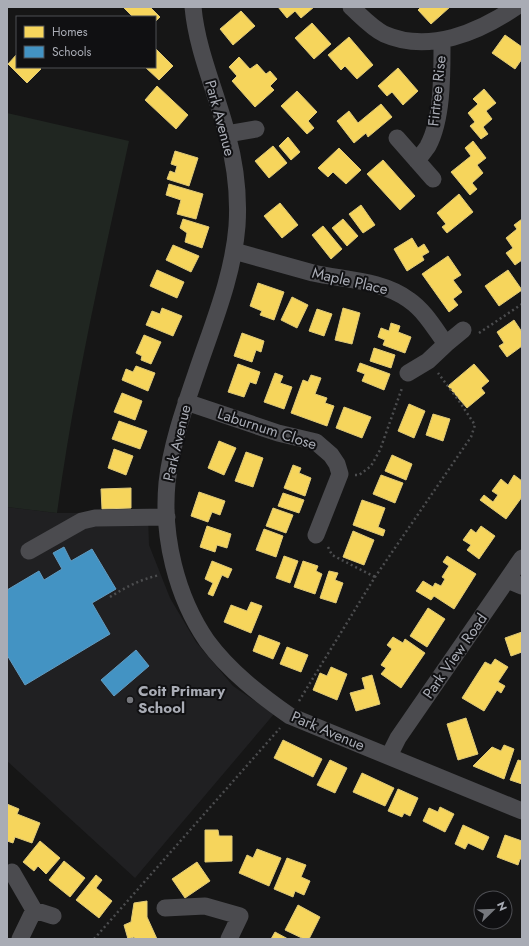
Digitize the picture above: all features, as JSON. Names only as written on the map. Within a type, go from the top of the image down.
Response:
[{"type":"street","name":"Park Avenue","points":[[193,7],[203,56],[227,134],[232,159],[237,224],[234,251],[225,288],[186,402],[174,446],[168,476],[167,517],[172,554],[178,581],[189,608],[207,641],[227,664],[245,682],[290,716],[522,811]]},
{"type":"street","points":[[351,7],[364,19],[384,33],[405,40],[442,41],[461,35],[483,25],[516,7]]},
{"type":"street","name":"Firtree Rise","points":[[417,161],[428,146],[438,112],[442,77],[442,41]]},
{"type":"street","points":[[227,134],[256,129]]},
{"type":"street","points":[[397,138],[433,179]]},
{"type":"street","name":"Maple Place","points":[[234,251],[314,273],[358,281],[393,290],[410,300],[425,315],[446,344]]},
{"type":"street","points":[[408,373],[428,361],[463,330]]},
{"type":"street","name":"Laburnum Close","points":[[186,402],[278,433],[316,442],[331,454],[337,464],[340,474]]},
{"type":"street","points":[[316,535],[340,474]]},
{"type":"street","points":[[29,551],[82,522],[95,518],[167,517]]},
{"type":"street","name":"Park View Road","points":[[389,756],[398,738],[515,583],[522,558]]},
{"type":"street","points":[[12,872],[34,910],[53,916]]},
{"type":"street","points":[[165,908],[206,906],[240,916],[229,939]]},
{"type":"street","points":[[20,939],[34,910]]},
{"type":"path","points":[[463,330],[470,339],[522,304]]},
{"type":"path","points":[[94,939],[290,716],[375,577],[470,437],[475,425],[459,400],[428,361]]},
{"type":"path","points":[[340,474],[359,475],[371,466],[380,450],[408,373]]},
{"type":"path","points":[[316,535],[326,544],[332,555],[375,577]]},
{"type":"path","points":[[110,597],[129,585],[145,578],[176,572]]},
{"type":"shaded area","points":[[7,113],[129,141],[80,373],[57,513],[7,507]]},
{"type":"shaded area","name":"Coit Primary School","points":[[7,507],[57,513],[148,513],[149,545],[170,598],[196,642],[233,686],[274,714],[135,878],[7,761]]},
{"type":"building: Homes","points":[[123,7],[150,7],[160,17],[156,21],[156,16],[132,16]]},
{"type":"building: Homes","points":[[278,7],[314,7],[301,18],[295,11],[287,18]]},
{"type":"building: Homes","points":[[421,7],[450,7],[431,24],[418,10]]},
{"type":"building: Homes","points":[[241,11],[255,26],[233,45],[220,29]]},
{"type":"building: Homes","points":[[312,23],[331,44],[314,59],[295,38]]},
{"type":"building: Homes","points":[[505,35],[522,47],[522,59],[515,69],[492,53]]},
{"type":"building: Homes","points":[[349,37],[373,65],[357,79],[345,66],[341,70],[328,55]]},
{"type":"building: Homes","points":[[156,49],[173,66],[159,80],[146,68],[156,68]]},
{"type":"building: Homes","points":[[16,55],[16,68],[41,69],[27,83],[8,64]]},
{"type":"building: Homes","points":[[239,57],[250,69],[257,64],[266,74],[270,71],[277,79],[270,86],[274,90],[255,107],[232,81],[237,76],[229,67]]},
{"type":"building: Homes","points":[[398,68],[418,91],[403,105],[392,92],[387,96],[378,86]]},
{"type":"building: Homes","points":[[157,86],[188,115],[176,129],[145,100]]},
{"type":"building: Homes","points":[[484,89],[496,103],[486,111],[492,119],[483,127],[488,134],[481,139],[470,126],[475,122],[468,113],[478,104],[473,99]]},
{"type":"building: Homes","points":[[297,91],[317,112],[308,121],[314,128],[307,134],[281,106]]},
{"type":"building: Homes","points":[[381,104],[392,117],[368,137],[366,133],[354,143],[337,121],[349,111],[358,123]]},
{"type":"building: Homes","points":[[288,137],[300,152],[291,160],[279,146]]},
{"type":"building: Homes","points":[[473,141],[486,158],[477,165],[483,173],[472,183],[477,189],[470,195],[451,172],[471,156],[465,148]]},
{"type":"building: Homes","points":[[273,146],[287,163],[269,178],[255,161]]},
{"type":"building: Homes","points":[[339,148],[361,170],[346,184],[333,172],[328,177],[318,168]]},
{"type":"building: Homes","points":[[175,151],[198,158],[189,186],[167,179],[170,171],[175,173],[177,166],[171,164]]},
{"type":"building: Homes","points":[[383,160],[415,196],[400,210],[367,174]]},
{"type":"building: Homes","points":[[169,184],[203,194],[196,219],[177,214],[181,200],[166,195]]},
{"type":"building: Homes","points":[[459,194],[473,212],[447,233],[442,227],[446,224],[437,213]]},
{"type":"building: Homes","points":[[280,203],[298,225],[282,238],[264,216]]},
{"type":"building: Homes","points":[[361,205],[375,225],[363,233],[349,214]]},
{"type":"building: Homes","points":[[183,219],[209,227],[202,248],[185,242],[187,233],[180,228]]},
{"type":"building: Homes","points":[[343,219],[358,236],[347,246],[332,228]]},
{"type":"building: Homes","points":[[522,219],[522,260],[515,265],[506,253],[513,248],[506,238],[517,229],[514,225]]},
{"type":"building: Homes","points":[[323,226],[342,249],[331,259],[312,235]]},
{"type":"building: Homes","points":[[412,238],[418,248],[424,244],[429,252],[422,256],[424,260],[407,271],[394,249]]},
{"type":"building: Homes","points":[[173,245],[199,256],[191,272],[166,260]]},
{"type":"building: Homes","points":[[448,256],[461,275],[453,280],[462,292],[453,299],[458,305],[449,312],[422,274]]},
{"type":"building: Homes","points":[[157,270],[184,282],[177,298],[150,286]]},
{"type":"building: Homes","points":[[508,270],[522,290],[499,306],[485,286]]},
{"type":"building: Homes","points":[[258,283],[284,292],[274,320],[260,315],[262,311],[250,306]]},
{"type":"building: Homes","points":[[292,297],[308,305],[297,328],[281,320]]},
{"type":"building: Homes","points":[[162,308],[182,316],[173,336],[146,325],[152,311],[160,314]]},
{"type":"building: Homes","points":[[343,308],[360,313],[352,344],[335,340]]},
{"type":"building: Homes","points":[[317,309],[332,314],[324,336],[309,331]]},
{"type":"building: Homes","points":[[514,320],[522,332],[522,346],[507,357],[499,346],[504,343],[497,332]]},
{"type":"building: Homes","points":[[391,323],[400,326],[398,332],[411,337],[405,353],[383,345],[385,340],[378,337],[381,328],[389,331]]},
{"type":"building: Homes","points":[[242,333],[264,341],[261,352],[256,350],[252,362],[234,356]]},
{"type":"building: Homes","points":[[144,335],[161,342],[151,364],[141,360],[142,356],[136,353]]},
{"type":"building: Homes","points":[[374,348],[395,355],[391,368],[370,361]]},
{"type":"building: Homes","points":[[360,363],[390,374],[384,390],[362,381],[365,374],[357,371]]},
{"type":"building: Homes","points":[[238,364],[260,372],[256,384],[250,382],[244,397],[228,392]]},
{"type":"building: Homes","points":[[474,364],[489,381],[481,388],[485,393],[467,408],[448,386]]},
{"type":"building: Homes","points":[[136,366],[155,373],[148,391],[122,380],[126,369],[133,372]]},
{"type":"building: Homes","points":[[275,373],[283,376],[280,383],[292,387],[284,409],[264,402]]},
{"type":"building: Homes","points":[[311,375],[321,378],[315,394],[327,398],[325,403],[334,406],[327,426],[291,413],[303,380],[308,382]]},
{"type":"building: Homes","points":[[122,393],[142,401],[135,420],[114,412]]},
{"type":"building: Homes","points":[[409,404],[425,411],[414,438],[398,431]]},
{"type":"building: Homes","points":[[344,407],[371,417],[362,438],[336,428]]},
{"type":"building: Homes","points":[[433,414],[450,419],[443,441],[426,435]]},
{"type":"building: Homes","points":[[119,421],[147,431],[140,449],[112,439]]},
{"type":"building: Homes","points":[[219,441],[236,448],[224,475],[208,468]]},
{"type":"building: Homes","points":[[114,449],[133,456],[126,475],[108,468]]},
{"type":"building: Homes","points":[[246,452],[263,458],[253,487],[235,481]]},
{"type":"building: Homes","points":[[392,455],[412,464],[406,480],[385,471]]},
{"type":"building: Homes","points":[[293,465],[301,468],[299,473],[311,478],[305,496],[284,488]]},
{"type":"building: Homes","points":[[381,475],[403,483],[395,503],[373,494]]},
{"type":"building: Homes","points":[[514,475],[522,481],[522,497],[506,519],[480,500],[484,495],[493,502],[498,495],[492,491],[501,479],[508,485]]},
{"type":"building: Homes","points":[[131,488],[131,508],[102,509],[101,489]]},
{"type":"building: Homes","points":[[199,492],[225,501],[220,515],[212,512],[208,522],[191,516]]},
{"type":"building: Homes","points":[[283,493],[304,500],[299,513],[278,506]]},
{"type":"building: Homes","points":[[362,500],[385,508],[378,527],[385,530],[383,536],[353,525]]},
{"type":"building: Homes","points":[[273,508],[293,515],[286,533],[266,526]]},
{"type":"building: Homes","points":[[207,526],[231,534],[227,548],[217,545],[215,552],[200,547]]},
{"type":"building: Homes","points":[[481,526],[495,536],[479,559],[467,550],[471,545],[463,540],[471,529],[476,533]]},
{"type":"building: Homes","points":[[264,529],[283,536],[276,557],[256,550]]},
{"type":"building: Homes","points":[[353,531],[374,540],[364,565],[343,557]]},
{"type":"building: Homes","points":[[284,556],[298,561],[290,583],[276,578]]},
{"type":"building: Homes","points":[[447,556],[476,574],[454,609],[434,596],[431,600],[416,591],[423,581],[433,587],[435,583],[441,586],[445,579],[442,577],[449,566],[443,562]]},
{"type":"building: Homes","points":[[212,561],[232,569],[228,578],[222,575],[213,596],[208,594],[213,583],[205,579]]},
{"type":"building: Homes","points":[[303,561],[318,566],[316,571],[322,574],[315,594],[294,587]]},
{"type":"building: Homes","points":[[329,571],[338,573],[335,580],[343,583],[336,603],[320,598]]},
{"type":"building: Homes","points":[[251,602],[262,606],[251,633],[224,622],[231,605],[247,611]]},
{"type":"building: Homes","points":[[428,608],[445,619],[427,647],[410,636]]},
{"type":"building: Homes","points":[[522,632],[522,652],[511,656],[505,638]]},
{"type":"building: Homes","points":[[259,635],[280,643],[273,659],[253,651]]},
{"type":"building: Homes","points":[[393,637],[403,643],[405,639],[425,653],[401,688],[381,674],[386,668],[381,665],[392,649],[387,645]]},
{"type":"building: Homes","points":[[287,647],[308,655],[301,672],[280,664]]},
{"type":"building: Homes","points":[[495,659],[508,667],[498,682],[505,686],[501,693],[497,690],[484,711],[462,698],[485,662],[491,665]]},
{"type":"building: Homes","points":[[331,667],[347,674],[337,700],[313,690],[320,673],[327,676]]},
{"type":"building: Homes","points":[[372,675],[380,704],[356,711],[350,693],[365,689],[362,678]]},
{"type":"building: Homes","points":[[466,718],[478,754],[458,760],[447,724]]},
{"type":"building: Homes","points":[[283,740],[322,759],[313,777],[274,758]]},
{"type":"building: Homes","points":[[504,745],[514,749],[504,779],[473,766],[492,747],[501,751]]},
{"type":"building: Homes","points":[[330,760],[347,768],[335,793],[317,785]]},
{"type":"building: Homes","points":[[518,760],[522,761],[522,784],[510,780]]},
{"type":"building: Homes","points":[[362,773],[394,788],[385,806],[353,792]]},
{"type":"building: Homes","points":[[398,789],[418,798],[410,816],[404,813],[402,817],[388,811]]},
{"type":"building: Homes","points":[[7,804],[19,809],[17,814],[40,823],[32,843],[15,837],[13,843],[7,841]]},
{"type":"building: Homes","points":[[440,807],[454,814],[445,832],[423,821],[429,808],[438,812]]},
{"type":"building: Homes","points":[[463,825],[489,837],[483,850],[468,843],[465,849],[455,844]]},
{"type":"building: Homes","points":[[205,830],[218,830],[219,836],[232,836],[232,861],[205,862]]},
{"type":"building: Homes","points":[[505,835],[522,841],[522,859],[520,859],[518,865],[497,857]]},
{"type":"building: Homes","points":[[40,841],[60,858],[46,874],[38,866],[34,871],[23,862]]},
{"type":"building: Homes","points":[[257,849],[281,858],[269,886],[239,873],[247,855],[253,858]]},
{"type":"building: Homes","points":[[287,858],[306,865],[301,877],[310,881],[304,895],[295,891],[293,897],[274,889]]},
{"type":"building: Homes","points":[[64,861],[85,878],[70,897],[49,880]]},
{"type":"building: Homes","points":[[197,862],[210,881],[185,898],[172,879]]},
{"type":"building: Homes","points":[[96,875],[102,880],[96,888],[112,901],[99,918],[76,900]]},
{"type":"building: Homes","points":[[147,901],[147,917],[157,939],[135,939],[134,937],[128,939],[124,925],[131,922],[134,903]]},
{"type":"building: Homes","points":[[298,905],[320,917],[309,939],[304,939],[285,930]]},
{"type":"building: Homes","points":[[275,932],[288,939],[271,939]]},
{"type":"building: Schools","points":[[64,547],[71,561],[92,549],[116,589],[92,603],[110,634],[25,685],[7,655],[7,590],[39,571],[44,580],[62,569],[53,553]]},
{"type":"building: Schools","points":[[136,650],[149,666],[114,696],[101,680]]},
{"type":"place","name":"Coit Primary School","points":[[130,700]]}]
